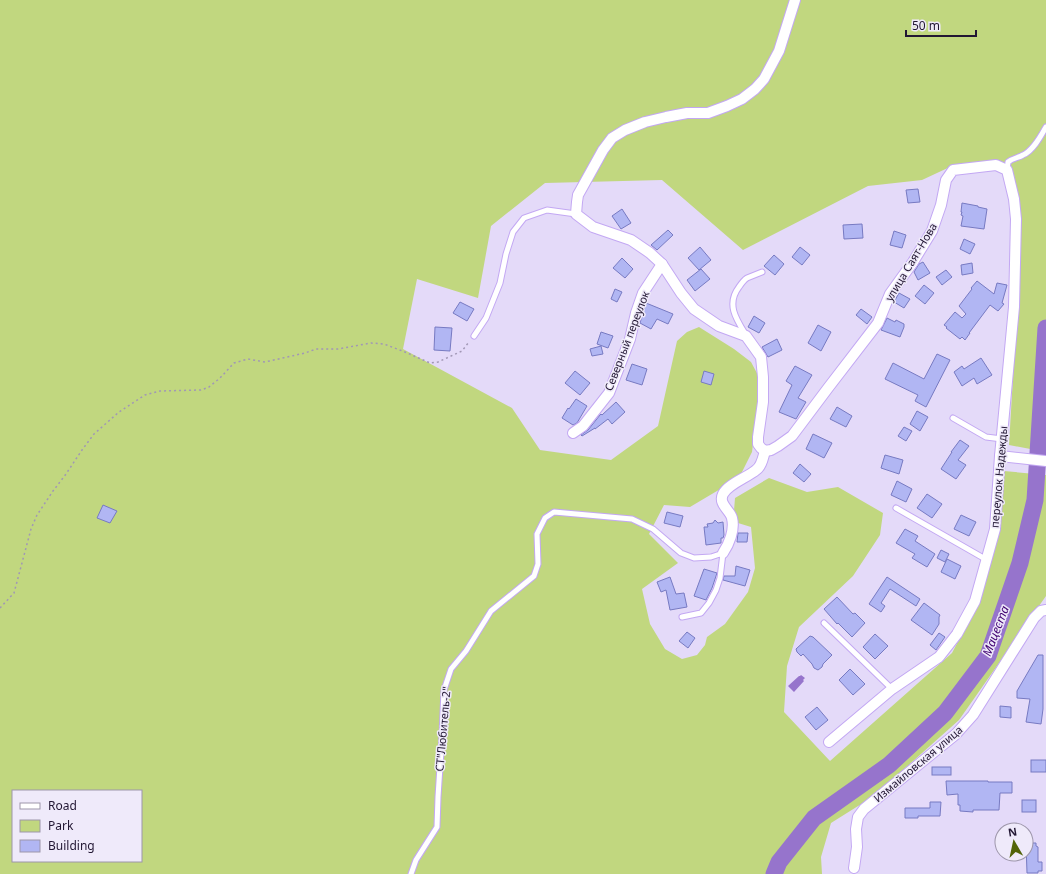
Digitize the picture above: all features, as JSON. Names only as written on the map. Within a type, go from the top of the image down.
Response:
[{"type":"street","points":[[723,553],[728,546],[734,525],[732,516],[723,504],[722,497],[724,493],[737,482],[756,470],[761,464],[765,451],[758,444],[763,402],[761,357],[746,336],[719,326],[694,309],[681,293],[662,264],[650,252],[631,240],[592,227],[576,214],[577,202],[578,195],[603,150],[612,138],[625,130],[645,122],[687,113],[708,113],[742,99],[755,89],[764,79],[780,51],[794,0]]},
{"type":"street","name":"улица Саят-Нова","points":[[765,451],[771,450],[792,436],[878,324],[890,294],[913,262],[932,231],[941,205],[946,180],[953,170],[996,164],[1007,170]]},
{"type":"street","name":"переулок Надежды","points":[[829,742],[892,689],[939,657],[957,634],[975,601],[995,529],[1000,456],[1014,307],[1016,219],[1014,199],[1007,170]]},
{"type":"street","name":"Северный переулок","points":[[573,433],[582,426],[608,393],[630,339],[636,313],[643,293],[662,264]]},
{"type":"street","points":[[1000,456],[1046,461]]},
{"type":"street","name":"Измайловская улица","points":[[854,868],[857,847],[856,828],[858,817],[864,810],[956,734],[973,715],[1034,618],[1042,610],[1046,610]]},
{"type":"lane","points":[[1007,170],[1008,162],[1014,158],[1025,155],[1038,142],[1046,127]]},
{"type":"lane","points":[[474,336],[486,318],[500,283],[506,254],[513,232],[524,218],[547,210],[576,214]]},
{"type":"lane","points":[[746,336],[736,320],[732,302],[734,293],[746,278],[762,272]]},
{"type":"lane","points":[[953,418],[986,437],[1002,439]]},
{"type":"lane","points":[[896,508],[987,560]]},
{"type":"lane","name":"СТ\"Любитель-2\"","points":[[411,874],[416,860],[437,827],[444,690],[451,669],[466,651],[491,611],[534,576],[538,564],[537,534],[545,518],[554,512],[632,519],[653,530],[681,553],[694,558],[711,557],[723,553]]},
{"type":"lane","points":[[682,617],[701,613],[709,603],[720,578],[723,553]]},
{"type":"lane","points":[[824,624],[892,689]]},
{"type":"path","points":[[0,608],[14,593],[31,529],[37,515],[53,491],[94,434],[119,412],[145,395],[160,391],[201,390],[220,378],[234,363],[248,359],[265,362],[316,348],[338,349],[372,343],[384,344],[430,363],[438,362],[462,351],[474,336]]},
{"type":"green space","points":[[0,0],[1046,0],[1046,452],[1009,445],[1021,241],[1011,171],[952,166],[922,180],[868,186],[743,250],[662,180],[545,183],[491,226],[478,298],[417,279],[403,349],[512,408],[540,450],[611,460],[658,426],[677,341],[687,332],[699,327],[734,349],[751,362],[759,377],[758,404],[752,452],[741,474],[722,488],[690,507],[664,505],[649,534],[678,563],[642,589],[650,624],[665,649],[682,659],[697,655],[705,645],[707,637],[725,624],[748,592],[755,568],[751,527],[738,523],[734,511],[735,498],[769,478],[807,492],[838,487],[883,513],[880,535],[853,576],[799,627],[787,666],[784,712],[830,761],[952,653],[981,597],[1000,529],[1004,471],[1046,475],[1046,596],[959,720],[874,796],[831,823],[821,857],[822,874],[0,874]]},
{"type":"shaded area","points":[[801,675],[805,678],[803,680],[804,681],[794,692],[788,686]]},
{"type":"building","points":[[918,189],[920,202],[908,203],[906,190]]},
{"type":"building","points":[[962,203],[987,209],[984,229],[961,226],[963,216],[961,215]]},
{"type":"building","points":[[622,209],[631,223],[621,229],[612,216]]},
{"type":"building","points":[[862,224],[863,238],[844,239],[843,225]]},
{"type":"building","points":[[668,230],[673,235],[657,250],[651,245]]},
{"type":"building","points":[[894,231],[906,235],[902,248],[890,245]]},
{"type":"building","points":[[964,239],[975,244],[970,254],[960,249]]},
{"type":"building","points":[[700,247],[711,260],[699,270],[688,258]]},
{"type":"building","points":[[800,247],[810,255],[802,265],[792,257]]},
{"type":"building","points":[[774,255],[784,264],[775,275],[764,266]]},
{"type":"building","points":[[622,258],[633,269],[625,278],[613,268]]},
{"type":"building","points":[[923,262],[930,273],[918,280],[914,272],[919,264]]},
{"type":"building","points":[[972,263],[973,273],[962,275],[961,265]]},
{"type":"building","points":[[701,269],[710,279],[695,291],[687,280]]},
{"type":"building","points":[[946,270],[952,277],[942,285],[936,277]]},
{"type":"building","points":[[977,281],[994,294],[997,283],[1007,285],[1002,303],[1004,304],[998,311],[990,305],[965,340],[962,337],[960,339],[944,325],[955,312],[962,318],[966,314],[959,306]]},
{"type":"building","points":[[924,285],[934,293],[925,304],[915,296]]},
{"type":"building","points":[[615,289],[622,292],[617,302],[611,299]]},
{"type":"building","points":[[899,293],[910,299],[904,308],[894,302]]},
{"type":"building","points":[[460,302],[474,309],[467,321],[453,313]]},
{"type":"building","points":[[646,303],[673,314],[668,324],[657,319],[651,329],[640,323]]},
{"type":"building","points":[[861,309],[872,317],[867,324],[856,315]]},
{"type":"building","points":[[754,316],[765,323],[759,333],[748,327]]},
{"type":"building","points":[[887,318],[904,324],[900,337],[881,330]]},
{"type":"building","points":[[818,325],[831,332],[821,351],[808,343]]},
{"type":"building","points":[[435,327],[452,328],[450,351],[434,350]]},
{"type":"building","points":[[601,332],[613,336],[608,348],[597,344]]},
{"type":"building","points":[[777,339],[782,350],[768,357],[762,347]]},
{"type":"building","points":[[601,346],[603,354],[592,356],[590,349]]},
{"type":"building","points":[[937,354],[950,360],[926,407],[915,401],[918,395],[885,379],[893,363],[924,379]]},
{"type":"building","points":[[981,358],[992,375],[977,384],[974,378],[962,386],[954,372],[962,366],[964,369]]},
{"type":"building","points":[[632,364],[647,369],[642,385],[626,380]]},
{"type":"building","points":[[795,366],[812,375],[798,398],[806,402],[796,419],[779,412],[792,385],[786,381]]},
{"type":"building","points":[[575,371],[590,383],[580,395],[565,383]]},
{"type":"building","points":[[704,371],[714,374],[711,385],[701,382]]},
{"type":"building","points":[[576,399],[587,406],[577,423],[573,425],[562,418]]},
{"type":"building","points":[[616,402],[625,412],[612,424],[608,419],[595,429],[582,436],[581,435],[588,430],[601,414],[602,415]]},
{"type":"building","points":[[837,407],[852,416],[846,427],[830,419]]},
{"type":"building","points":[[917,411],[928,417],[920,431],[910,424]]},
{"type":"building","points":[[904,427],[912,431],[906,441],[898,436]]},
{"type":"building","points":[[813,434],[832,443],[824,458],[806,449]]},
{"type":"building","points":[[960,440],[969,446],[958,460],[966,465],[956,479],[941,469]]},
{"type":"building","points":[[885,455],[903,460],[899,474],[881,468]]},
{"type":"building","points":[[800,464],[811,474],[804,482],[793,473]]},
{"type":"building","points":[[897,481],[912,489],[906,502],[891,495]]},
{"type":"building","points":[[927,494],[942,504],[932,518],[917,508]]},
{"type":"building","points":[[103,505],[117,511],[110,523],[97,518]]},
{"type":"building","points":[[667,512],[683,516],[680,527],[664,523]]},
{"type":"building","points":[[961,515],[976,522],[969,536],[954,529]]},
{"type":"building","points":[[715,520],[718,523],[723,522],[723,538],[721,538],[721,543],[706,545],[704,527],[708,527],[707,524],[713,523]]},
{"type":"building","points":[[905,529],[918,536],[915,541],[935,554],[927,567],[912,558],[915,554],[896,543]]},
{"type":"building","points":[[738,533],[748,533],[747,542],[737,542]]},
{"type":"building","points":[[941,550],[949,554],[945,562],[937,558]]},
{"type":"building","points":[[947,559],[961,566],[955,579],[941,572]]},
{"type":"building","points":[[736,566],[750,570],[745,586],[723,580],[724,576],[735,576]]},
{"type":"building","points":[[704,569],[717,573],[706,600],[694,596]]},
{"type":"building","points":[[670,577],[676,594],[684,593],[687,607],[670,610],[666,590],[661,592],[657,582]]},
{"type":"building","points":[[887,577],[920,599],[916,606],[890,589],[881,603],[885,606],[881,612],[869,604]]},
{"type":"building","points":[[837,597],[853,614],[855,613],[865,623],[852,637],[838,623],[837,624],[824,609]]},
{"type":"building","points":[[924,603],[940,615],[939,624],[932,635],[911,620]]},
{"type":"building","points":[[687,632],[695,638],[688,648],[679,641]]},
{"type":"building","points":[[939,633],[945,637],[936,650],[930,645]]},
{"type":"building","points":[[875,634],[888,646],[875,659],[863,647]]},
{"type":"building","points":[[810,636],[813,637],[832,655],[818,670],[814,668],[803,654],[801,656],[796,649]]},
{"type":"building","points":[[1038,655],[1043,655],[1043,709],[1041,724],[1026,722],[1030,699],[1017,698],[1017,691]]},
{"type":"building","points":[[850,669],[865,684],[853,695],[839,680]]},
{"type":"building","points":[[1000,706],[1011,707],[1011,718],[1000,717]]},
{"type":"building","points":[[817,707],[828,720],[816,730],[805,717]]},
{"type":"building","points":[[1031,760],[1046,760],[1046,772],[1031,772]]},
{"type":"building","points":[[932,767],[951,767],[951,775],[932,775]]},
{"type":"building","points":[[946,781],[1012,782],[1012,793],[1000,793],[999,810],[973,810],[973,812],[960,811],[960,805],[958,805],[958,794],[947,795]]},
{"type":"building","points":[[1022,800],[1036,800],[1036,812],[1022,812]]},
{"type":"building","points":[[930,802],[941,802],[940,816],[918,816],[918,818],[905,818],[905,808],[930,808]]},
{"type":"building","points":[[1034,843],[1036,843],[1036,846],[1038,847],[1038,862],[1042,862],[1042,871],[1038,871],[1038,873],[1027,873],[1027,862],[1034,862]]},
{"type":"waterway","name":"Мацеста","points":[[774,874],[779,862],[814,818],[889,765],[945,713],[988,656],[1020,563],[1035,500],[1046,328]]}]
